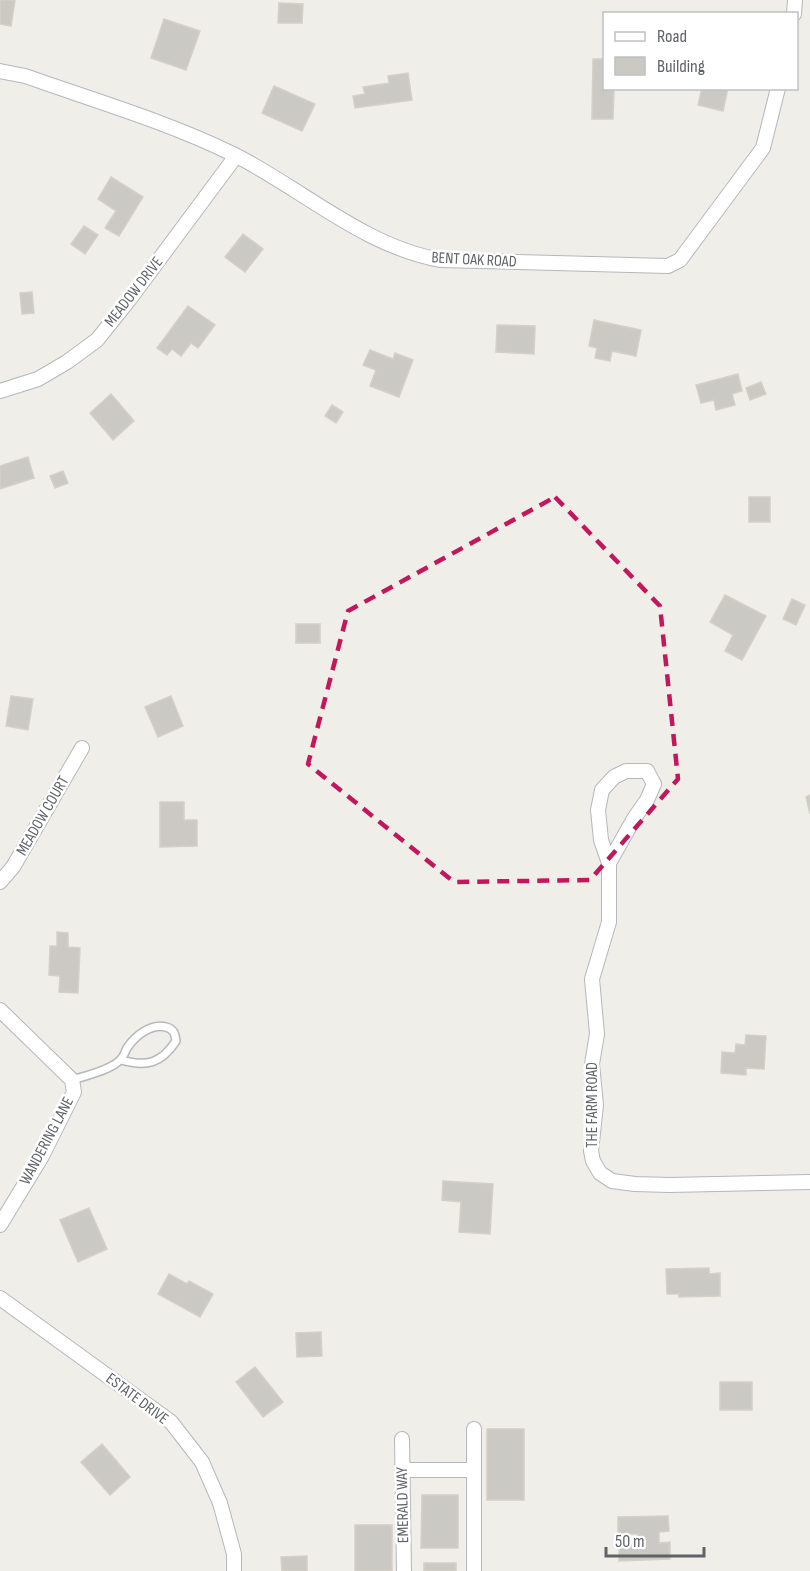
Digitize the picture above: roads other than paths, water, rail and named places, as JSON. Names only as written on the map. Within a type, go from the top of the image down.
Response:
[{"type":"street","name":"BENT OAK ROAD","points":[[0,71],[25,76],[173,127],[236,156],[338,217],[418,256],[441,260],[668,266],[680,260],[763,148],[778,90]]},
{"type":"street","name":"MEADOW DRIVE","points":[[0,391],[38,379],[67,362],[97,340],[236,156]]},
{"type":"street","name":"MEADOW COURT","points":[[0,882],[13,867],[82,748]]},
{"type":"street","name":"THE FARM ROAD","points":[[609,863],[634,817],[647,800],[654,784],[647,771],[626,771],[614,777],[602,790],[598,810],[602,840],[609,863],[609,922],[592,979],[597,1034],[592,1055],[596,1105],[591,1151],[593,1161],[600,1173],[612,1181],[646,1184],[810,1182]]},
{"type":"street","name":"WANDERING LANE","points":[[0,1010],[72,1080],[74,1092],[42,1156],[0,1225]]},
{"type":"street","name":"ESTATE DRIVE","points":[[0,1298],[171,1422],[202,1462],[220,1503],[234,1554],[234,1571]]},
{"type":"street","points":[[474,1429],[474,1571]]},
{"type":"street","name":"EMERALD WAY","points":[[402,1439],[404,1571]]},
{"type":"street","points":[[403,1470],[474,1470]]},
{"type":"lane","points":[[72,1080],[121,1060],[137,1036],[149,1029],[163,1026],[171,1029],[175,1034],[176,1041],[163,1058],[150,1063],[136,1064],[121,1060]]}]
